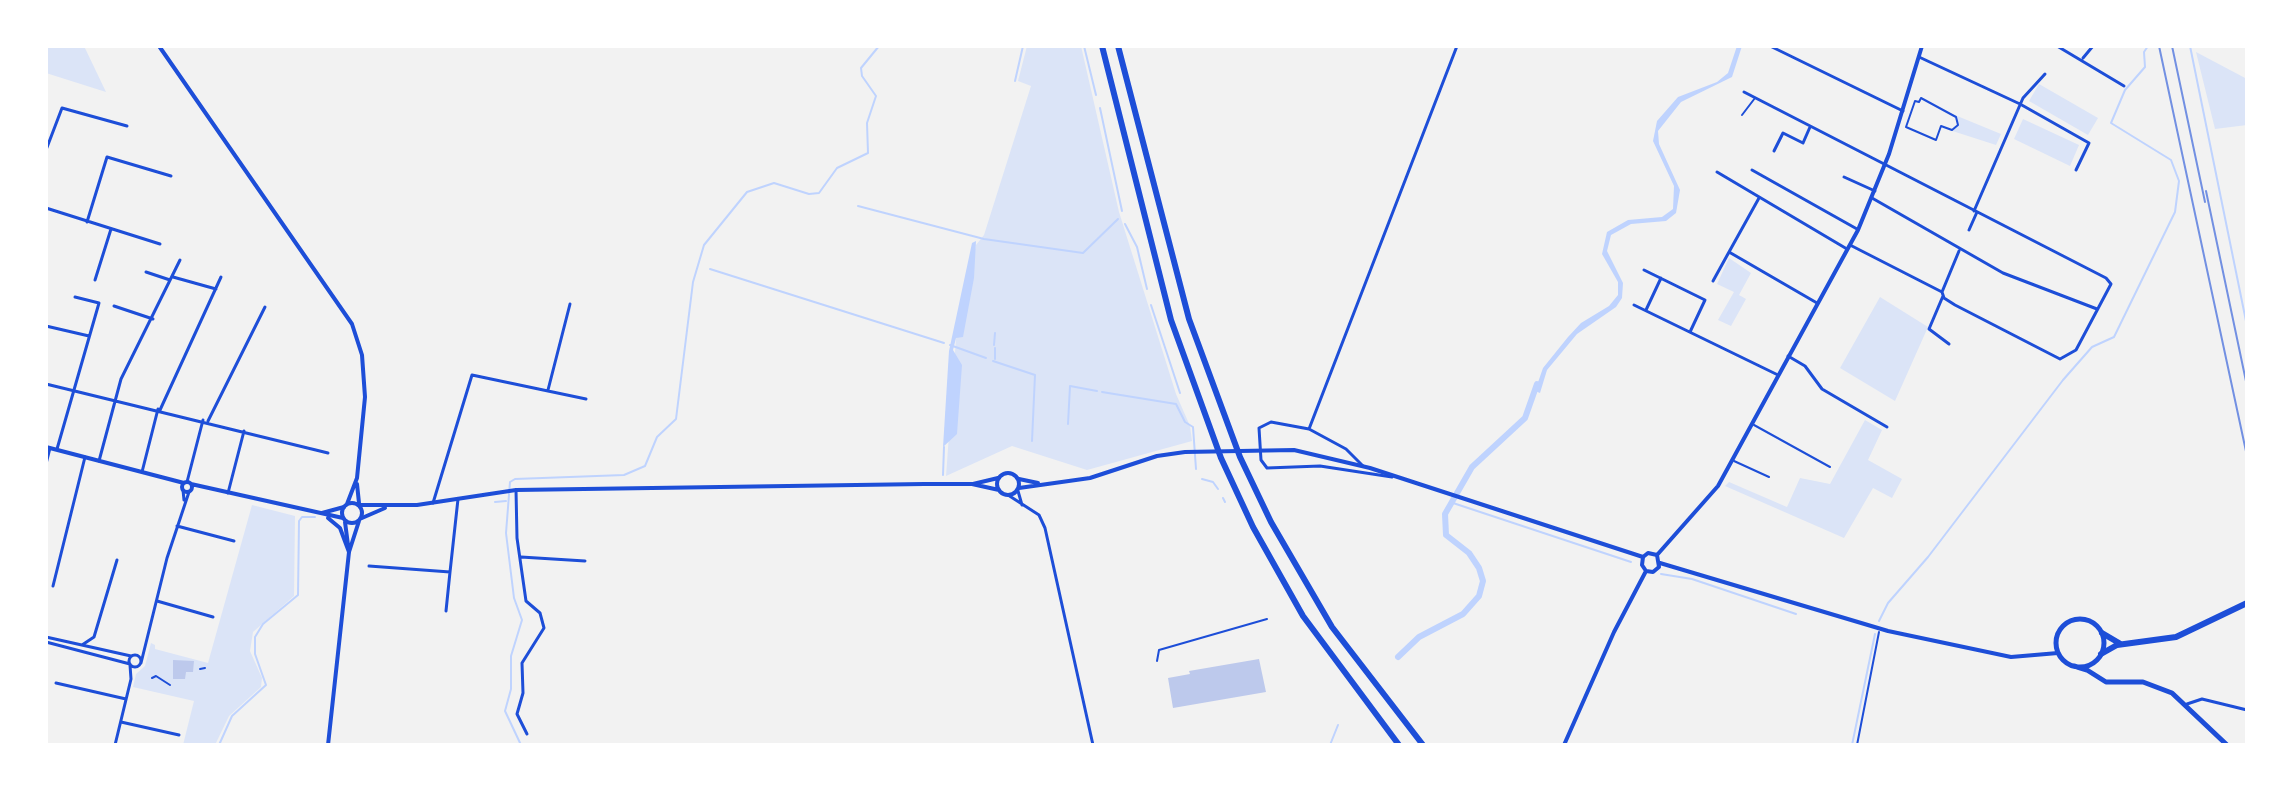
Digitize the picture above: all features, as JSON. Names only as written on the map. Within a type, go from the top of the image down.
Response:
[{"type":"highway","points":[[1102,46],[1171,320],[1221,458],[1259,538],[1303,616],[1399,745]]},
{"type":"highway","points":[[1118,46],[1185,307],[1240,457],[1277,533],[1332,627],[1423,745]]},
{"type":"highway","points":[[2100,656],[2122,644],[2176,637],[2247,603]]},
{"type":"highway","points":[[2102,633],[2122,644]]},
{"type":"main road","points":[[159,46],[352,324],[360,346],[366,386],[357,478],[360,520],[349,552],[328,745]]},
{"type":"main road","points":[[1657,555],[1718,486],[1858,230],[1885,165],[1922,46]]},
{"type":"main road","points":[[48,447],[171,479],[187,486],[319,513],[352,523],[387,508]]},
{"type":"main road","points":[[972,484],[1008,495],[1040,483],[1090,478],[1157,456],[1269,448],[1300,451],[1449,492],[1643,557]]},
{"type":"main road","points":[[319,513],[345,506],[387,508],[514,490],[972,484],[998,478],[1007,472],[1019,479],[1040,483]]},
{"type":"main road","points":[[349,552],[345,506],[357,478]]},
{"type":"main road","points":[[998,478],[999,490]]},
{"type":"main road","points":[[1018,489],[1019,479]]},
{"type":"main road","points":[[319,513],[338,525],[349,552]]},
{"type":"main road","points":[[1646,571],[1642,565],[1643,557],[1648,553],[1657,555]]},
{"type":"main road","points":[[1646,571],[1657,570],[1660,563],[1657,555]]},
{"type":"main road","points":[[1660,563],[1879,629],[2011,657],[2058,653],[2074,666],[2111,684],[2155,686],[2187,704],[2227,745]]},
{"type":"main road","points":[[1564,745],[1614,632],[1646,571]]},
{"type":"main road","points":[[2058,653],[2057,636],[2068,623],[2090,621],[2102,633],[2097,669],[2101,679]]},
{"type":"main road","points":[[2074,666],[2085,667],[2100,656]]},
{"type":"street","points":[[1309,429],[1457,46]]},
{"type":"street","points":[[1770,46],[1903,111]]},
{"type":"street","points":[[2057,46],[2083,58],[2124,86]]},
{"type":"street","points":[[2083,58],[2093,46]]},
{"type":"street","points":[[1919,57],[2020,104],[2089,143],[2076,170]]},
{"type":"street","points":[[1969,230],[2020,104],[2045,74]]},
{"type":"street","points":[[1717,172],[1848,247],[1943,294],[2060,359],[2076,350],[2109,287],[2109,279],[1744,92]]},
{"type":"street","points":[[1742,115],[1755,98]]},
{"type":"street","points":[[1921,98],[1959,120],[1952,130],[1941,126],[1936,140],[1906,127],[1915,101],[1919,102],[1921,98]]},
{"type":"street","points":[[46,150],[62,108],[127,126]]},
{"type":"street","points":[[1774,151],[1783,133],[1803,143],[1810,127]]},
{"type":"street","points":[[87,222],[107,157],[171,176]]},
{"type":"street","points":[[1988,158],[1996,161]]},
{"type":"street","points":[[1752,170],[1858,230]]},
{"type":"street","points":[[1844,177],[1875,191]]},
{"type":"street","points":[[1713,281],[1759,198]]},
{"type":"street","points":[[1872,198],[2003,273],[2097,309]]},
{"type":"street","points":[[46,208],[160,244]]},
{"type":"street","points":[[95,280],[111,229]]},
{"type":"street","points":[[1949,344],[1929,329],[1959,250]]},
{"type":"street","points":[[1729,252],[1817,303]]},
{"type":"street","points":[[99,461],[114,398],[180,260]]},
{"type":"street","points":[[1644,270],[1705,300],[1690,332]]},
{"type":"street","points":[[146,272],[216,289]]},
{"type":"street","points":[[142,472],[159,409],[221,277]]},
{"type":"street","points":[[1646,310],[1661,278]]},
{"type":"street","points":[[57,449],[99,303],[75,297]]},
{"type":"street","points":[[548,390],[570,304]]},
{"type":"street","points":[[1634,305],[1778,375]]},
{"type":"street","points":[[114,306],[153,319]]},
{"type":"street","points":[[131,679],[140,665],[206,420],[265,307]]},
{"type":"street","points":[[46,326],[89,336]]},
{"type":"street","points":[[1788,356],[1805,366],[1822,389],[1887,427]]},
{"type":"street","points":[[433,503],[471,376],[586,399]]},
{"type":"street","points":[[46,384],[206,420],[328,453]]},
{"type":"street","points":[[1363,466],[1346,449],[1309,429],[1261,424],[1258,432],[1263,465],[1320,466],[1401,478]]},
{"type":"street","points":[[1752,424],[1830,467]]},
{"type":"street","points":[[228,493],[244,430]]},
{"type":"street","points":[[46,464],[48,447]]},
{"type":"street","points":[[53,586],[85,457]]},
{"type":"street","points":[[1733,460],[1769,477]]},
{"type":"street","points":[[1018,489],[1022,505]]},
{"type":"street","points":[[514,490],[526,601],[540,613],[544,628],[522,663],[523,693],[517,714],[527,734]]},
{"type":"street","points":[[1008,495],[1039,515],[1049,540],[1093,745]]},
{"type":"street","points":[[446,611],[458,499]]},
{"type":"street","points":[[177,526],[234,541]]},
{"type":"street","points":[[521,557],[585,561]]},
{"type":"street","points":[[82,645],[95,634],[117,560]]},
{"type":"street","points":[[369,566],[450,572]]},
{"type":"street","points":[[157,601],[213,617]]},
{"type":"street","points":[[1157,661],[1159,650],[1267,619]]},
{"type":"street","points":[[95,634],[100,649]]},
{"type":"street","points":[[46,640],[140,665]]},
{"type":"street","points":[[46,640],[141,657],[140,665]]},
{"type":"street","points":[[115,745],[131,679],[132,655],[146,640]]},
{"type":"street","points":[[152,678],[156,676],[170,685]]},
{"type":"street","points":[[56,683],[126,699]]},
{"type":"street","points":[[2187,704],[2202,699],[2247,710]]},
{"type":"street","points":[[121,722],[179,735]]},
{"type":"path","points":[[1857,745],[1879,629]]},
{"type":"shaded area","points":[[46,46],[84,46],[106,92],[46,73]]},
{"type":"shaded area","points":[[1027,46],[1081,46],[1119,212],[1176,394],[1190,426],[1192,441],[1087,470],[1012,446],[946,476],[956,339],[976,245],[984,235],[1031,86],[1018,81]]},
{"type":"shaded area","points":[[2196,52],[2247,79],[2247,125],[2215,129]]},
{"type":"shaded area","points":[[2039,84],[2098,118],[2088,135],[2029,101]]},
{"type":"shaded area","points":[[1945,111],[2001,134],[1996,145],[1940,127],[1952,130],[1958,125],[1956,117]]},
{"type":"shaded area","points":[[2023,119],[2079,145],[2070,166],[2014,139]]},
{"type":"shaded area","points":[[1729,258],[1751,273],[1739,295],[1746,299],[1731,326],[1718,320],[1734,292],[1717,284]]},
{"type":"shaded area","points":[[1880,297],[1928,327],[1895,401],[1840,368]]},
{"type":"shaded area","points":[[1865,420],[1882,430],[1868,460],[1902,479],[1892,498],[1873,488],[1844,538],[1725,486],[1729,482],[1787,507],[1800,478],[1830,484]]},
{"type":"shaded area","points":[[252,505],[295,516],[294,596],[253,632],[250,651],[262,678],[261,687],[229,716],[215,745],[183,745],[194,701],[133,687],[136,674],[145,666],[151,643],[155,649],[208,663]]},
{"type":"water","points":[[1737,46],[1742,46],[1732,77],[1681,102],[1658,131],[1659,144],[1680,190],[1676,213],[1666,221],[1631,224],[1611,235],[1607,251],[1623,283],[1622,298],[1616,307],[1577,334],[1547,370],[1540,393],[1535,391],[1543,368],[1568,337],[1581,323],[1609,306],[1618,295],[1618,282],[1602,254],[1607,232],[1628,220],[1662,217],[1673,209],[1674,186],[1653,141],[1657,121],[1678,97],[1717,82],[1728,73]]},
{"type":"water","points":[[976,241],[974,278],[963,337],[956,338],[953,350],[962,365],[957,434],[943,447],[949,351],[972,243]]},
{"type":"building","points":[[1259,659],[1266,692],[1173,708],[1168,678],[1190,674],[1189,671]]},
{"type":"building","points":[[173,660],[194,661],[193,672],[186,672],[185,679],[173,679]]},
{"type":"waterway","points":[[521,745],[505,711],[511,689],[511,656],[522,620],[514,598],[506,533],[510,482],[515,479],[624,475],[645,466],[657,437],[676,419],[693,282],[704,245],[747,192],[774,183],[809,194],[819,193],[837,168],[868,153],[867,123],[876,96],[862,76],[861,68],[879,46]]},
{"type":"waterway","points":[[1015,81],[1023,46]]},
{"type":"waterway","points":[[1084,46],[1096,95]]},
{"type":"waterway","points":[[1879,621],[1888,603],[1928,557],[2063,380],[2092,347],[2114,337],[2175,212],[2179,181],[2171,160],[2111,123],[2125,90],[2145,67],[2144,52],[2148,46]]},
{"type":"waterway","points":[[2190,46],[2247,326]]},
{"type":"waterway","points":[[1100,108],[1122,211]]},
{"type":"waterway","points":[[858,206],[984,239],[1083,253],[1118,219]]},
{"type":"waterway","points":[[1125,224],[1137,247],[1147,289]]},
{"type":"waterway","points":[[710,269],[944,343]]},
{"type":"waterway","points":[[1151,305],[1180,393]]},
{"type":"waterway","points":[[994,345],[995,333]]},
{"type":"waterway","points":[[950,345],[986,358]]},
{"type":"waterway","points":[[995,348],[995,359]]},
{"type":"waterway","points":[[993,361],[1035,375],[1032,441]]},
{"type":"waterway","points":[[1398,657],[1419,637],[1463,614],[1479,596],[1483,581],[1479,568],[1469,553],[1446,535],[1445,514],[1472,467],[1525,418],[1537,384]]},
{"type":"waterway","points":[[1068,424],[1070,386],[1097,391]]},
{"type":"waterway","points":[[1102,392],[1176,404],[1185,422],[1193,427],[1196,469]]},
{"type":"waterway","points":[[943,475],[944,447]]},
{"type":"waterway","points":[[1202,479],[1213,482],[1218,489]]},
{"type":"waterway","points":[[1223,498],[1225,502]]},
{"type":"waterway","points":[[495,502],[506,501]]},
{"type":"waterway","points":[[1450,502],[1631,562]]},
{"type":"waterway","points":[[219,745],[232,716],[266,685],[255,654],[255,637],[263,624],[298,595],[299,521],[302,517],[315,517]]},
{"type":"waterway","points":[[1661,574],[1692,579],[1796,614]]},
{"type":"waterway","points":[[1852,745],[1875,634]]},
{"type":"waterway","points":[[1330,745],[1338,725]]},
{"type":"railway","points":[[2159,46],[2247,456]]},
{"type":"railway","points":[[2172,46],[2205,202]]},
{"type":"railway","points":[[2206,191],[2247,386]]}]
